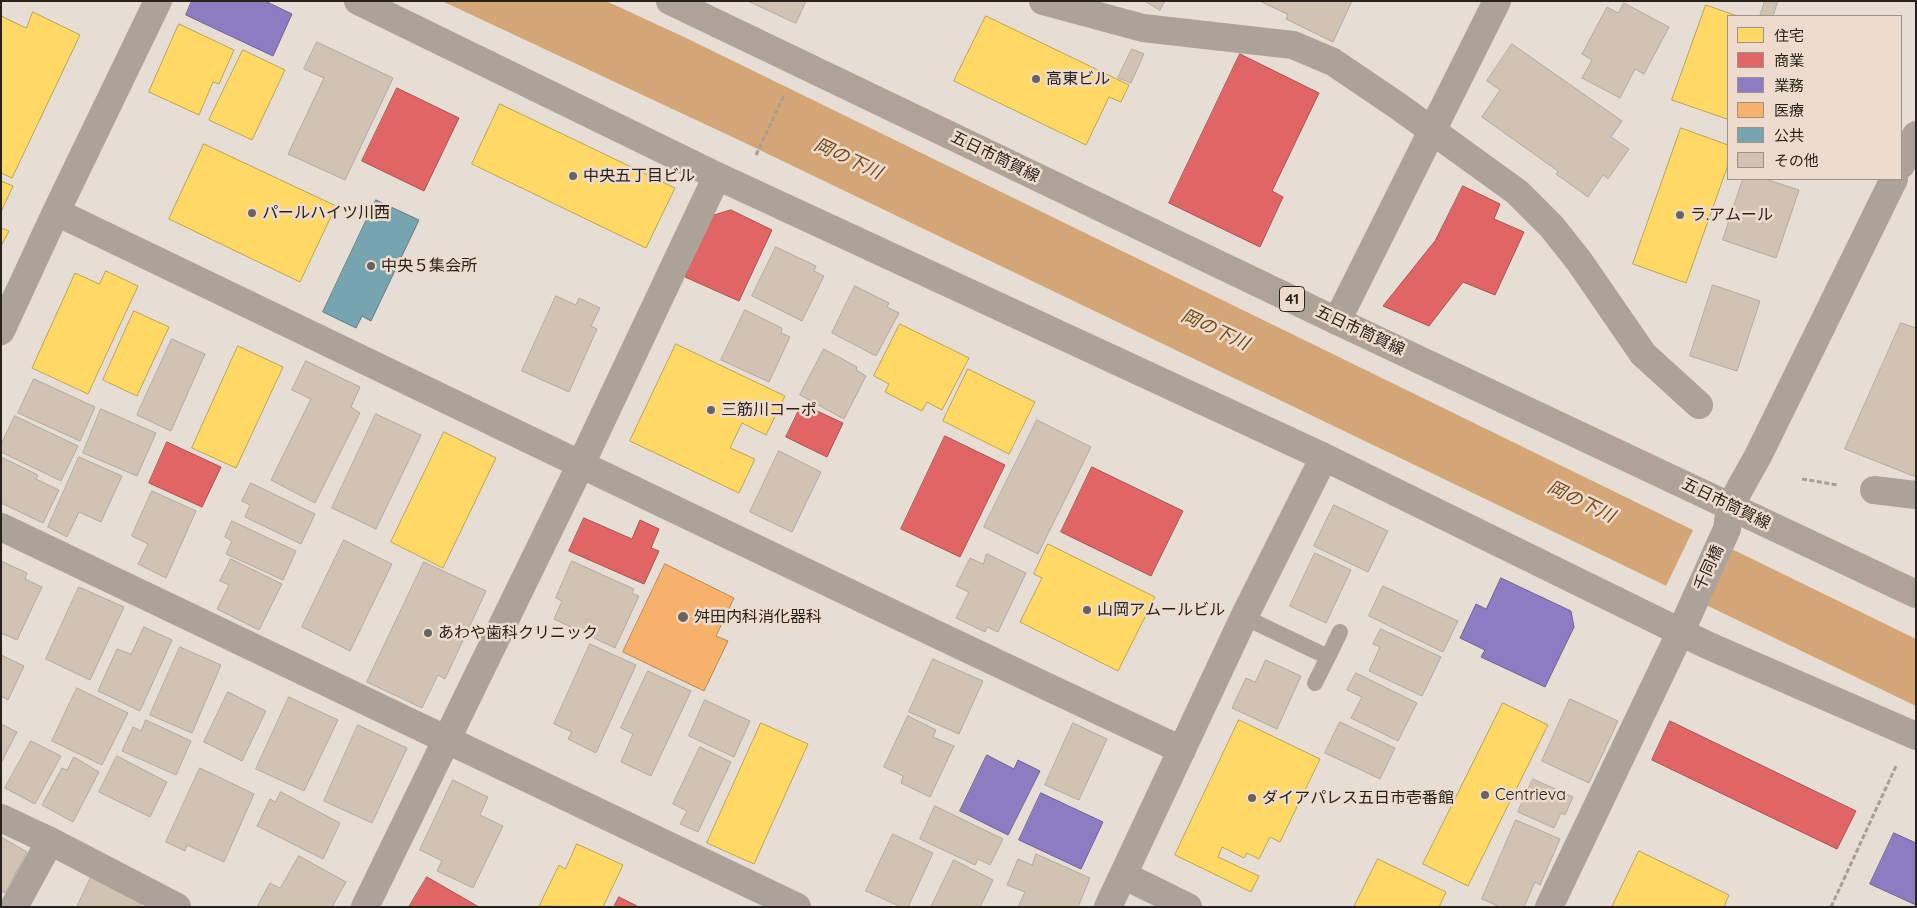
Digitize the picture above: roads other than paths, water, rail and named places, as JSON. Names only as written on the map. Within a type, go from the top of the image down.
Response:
[{"type":"main road","name":"五日市筒賀線","points":[[670,1],[1337,321],[1728,517],[1916,594]]},
{"type":"street","points":[[1,331],[158,1]]},
{"type":"street","points":[[358,1],[717,176],[1324,457],[1707,645],[1913,734]]},
{"type":"street","points":[[1043,1],[1144,28],[1293,45],[1333,62],[1398,106],[1517,192],[1552,227],[1579,261],[1643,354],[1699,405]]},
{"type":"street","points":[[1337,321],[1498,1]]},
{"type":"street","points":[[1902,163],[1916,135]]},
{"type":"street","points":[[365,907],[581,464],[717,176]]},
{"type":"street","name":"千同橋","points":[[1549,907],[1681,631],[1728,517],[1894,180]]},
{"type":"street","points":[[56,212],[880,609],[1182,750]]},
{"type":"street","points":[[1108,907],[1244,617],[1324,457]]},
{"type":"street","points":[[1874,490],[1916,495]]},
{"type":"street","points":[[1,528],[797,907]]},
{"type":"street","points":[[1,818],[50,841],[177,907]]},
{"type":"street","points":[[14,907],[50,841]]},
{"type":"street","points":[[1122,875],[1188,907]]},
{"type":"lane","points":[[1244,617],[1328,656]]},
{"type":"lane","points":[[1315,683],[1340,632]]},
{"type":"water","name":"岡の下川","points":[[442,1],[606,1],[684,37],[1916,639],[1916,706],[743,142]]},
{"type":"place","name":"高東ビル","points":[[1036,79]]},
{"type":"place","name":"中央五丁目ビル","points":[[573,176]]},
{"type":"place","name":"パールハイツ川西","points":[[252,213]]},
{"type":"place","name":"ラ.アムール","points":[[1680,215]]},
{"type":"place","name":"中央５集会所","points":[[371,266]]},
{"type":"place","name":"三筋川コーポ","points":[[711,410]]},
{"type":"place","name":"山岡アムールビル","points":[[1087,610]]},
{"type":"place","name":"舛田内科消化器科","points":[[683,617]]},
{"type":"place","name":"あわや歯科クリニック","points":[[428,633]]},
{"type":"place","name":"Centrieva","points":[[1485,795]]},
{"type":"place","name":"ダイアパレス五日市壱番館","points":[[1252,798]]}]
